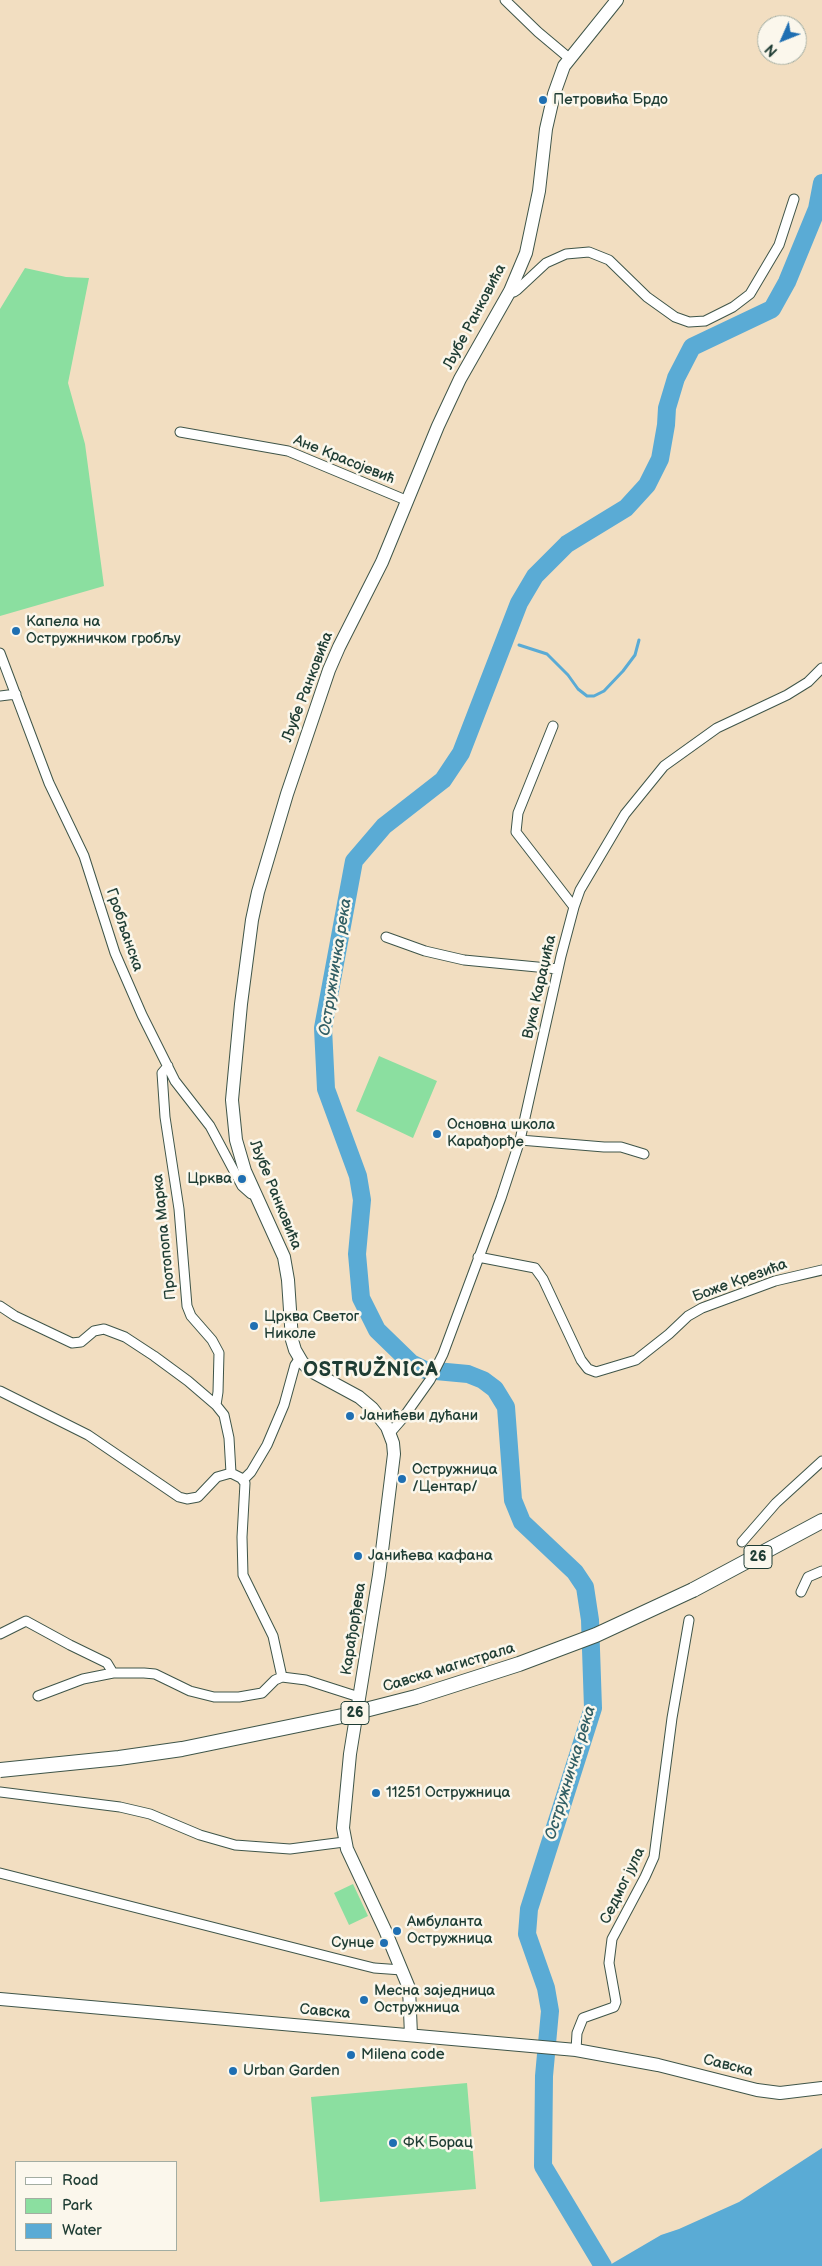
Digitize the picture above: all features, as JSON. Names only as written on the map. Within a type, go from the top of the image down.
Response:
[{"type":"main road","name":"Савска магистрала","points":[[0,1770],[119,1758],[182,1749],[277,1731],[416,1697],[519,1664],[596,1635],[693,1590],[822,1521]]},
{"type":"street","points":[[505,0],[568,58]]},
{"type":"street","name":"Љубе Ранковића","points":[[390,1432],[372,1408],[359,1397],[311,1371],[300,1358],[292,1340],[288,1280],[284,1257],[240,1155],[232,1114],[241,1004],[252,920],[287,794],[329,670],[382,562],[438,426],[460,379],[510,290],[526,253],[539,191],[546,129],[557,84],[568,58],[617,0]]},
{"type":"street","points":[[510,290],[517,290],[546,263],[566,254],[589,252],[609,260],[647,298],[675,316],[689,322],[705,320],[733,307],[750,294],[779,245],[794,199]]},
{"type":"street","name":"Ане Красојевић","points":[[180,432],[288,451],[408,501]]},
{"type":"street","name":"Гробљанска","points":[[0,652],[49,783],[94,881],[115,953],[142,1015],[180,1089],[210,1126],[242,1186],[251,1194],[256,1193]]},
{"type":"street","name":"Вука Караџића","points":[[390,1432],[413,1406],[430,1380],[443,1354],[501,1198],[520,1140],[558,969],[580,890],[624,814],[664,766],[717,728],[787,695],[808,682],[822,668]]},
{"type":"street","points":[[0,696],[16,694]]},
{"type":"street","points":[[553,726],[518,813],[516,832],[574,907]]},
{"type":"street","points":[[386,937],[424,951],[464,960],[558,969]]},
{"type":"street","name":"Протопопа Марка","points":[[168,1066],[162,1072],[164,1117],[179,1209],[187,1306],[191,1316],[212,1340],[219,1353],[216,1405]]},
{"type":"street","points":[[520,1140],[604,1147],[621,1146],[644,1154]]},
{"type":"street","name":"Боже Крезића","points":[[478,1257],[535,1268],[543,1279],[581,1360],[588,1369],[596,1372],[636,1360],[670,1334],[688,1316],[702,1308],[775,1281],[822,1270]]},
{"type":"street","points":[[0,1306],[15,1316],[72,1343],[81,1342],[91,1333],[101,1329],[117,1333],[167,1366],[216,1405],[224,1415],[228,1426],[231,1473]]},
{"type":"street","points":[[243,1480],[251,1472],[267,1445],[284,1405],[295,1365],[300,1358]]},
{"type":"street","points":[[0,1391],[88,1435],[179,1497],[187,1499],[198,1497],[218,1477],[231,1473],[243,1480],[245,1486],[242,1537],[243,1575],[273,1636],[282,1677]]},
{"type":"street","name":"Карађорђева","points":[[390,1432],[394,1454],[379,1575],[346,1787],[343,1825],[344,1842],[402,1970],[410,1994],[411,2035]]},
{"type":"street","points":[[742,1542],[776,1503],[822,1462]]},
{"type":"street","points":[[801,1592],[808,1577],[822,1571]]},
{"type":"street","points":[[0,1634],[26,1620],[70,1646],[107,1663],[114,1673]]},
{"type":"street","name":"Седмог јула","points":[[576,2050],[577,2033],[584,2018],[614,2007],[616,2002],[609,1963],[612,1940],[646,1877],[654,1857],[672,1718],[688,1620]]},
{"type":"street","points":[[38,1696],[82,1679],[114,1673],[150,1673],[190,1691],[214,1697],[239,1697],[262,1693],[282,1677],[306,1680],[359,1697]]},
{"type":"street","points":[[0,1792],[128,1808],[150,1814],[200,1835],[235,1845],[290,1849],[344,1842]]},
{"type":"street","points":[[0,1873],[374,1968],[402,1970]]},
{"type":"street","name":"Савска","points":[[0,1999],[576,2050],[658,2065],[757,2090],[780,2093],[822,2088]]},
{"type":"green space","points":[[25,268],[66,277],[89,278],[68,383],[85,444],[104,586],[0,616],[0,309]]},
{"type":"green space","points":[[379,1056],[437,1081],[413,1138],[356,1111]]},
{"type":"green space","points":[[353,1884],[368,1916],[349,1925],[334,1893]]},
{"type":"green space","name":"ФК Борац","points":[[467,2083],[476,2189],[320,2202],[311,2097]]},
{"type":"water","points":[[822,2148],[822,2266],[608,2266],[661,2235],[739,2202]]},
{"type":"waterway","name":"Остружничка река","points":[[603,2266],[543,2166],[544,2076],[550,2011],[546,1988],[527,1934],[529,1909],[593,1708],[590,1620],[585,1587],[575,1572],[522,1522],[513,1500],[506,1407],[495,1389],[483,1380],[468,1374],[425,1370],[411,1363],[377,1330],[361,1298],[357,1254],[362,1200],[358,1176],[326,1089],[323,1028],[354,861],[384,826],[443,780],[461,753],[519,603],[535,576],[567,544],[626,508],[647,485],[660,459],[667,408],[676,378],[692,347],[772,309],[787,282],[817,209],[822,183]]},
{"type":"waterway","points":[[519,645],[547,654],[568,675],[578,689],[587,696],[594,696],[604,691],[623,671],[635,655],[639,640]]},
{"type":"place","name":"Петровића Брдо","points":[[543,100]]},
{"type":"place","name":"Капела на Остружничком гробљу","points":[[16,631]]},
{"type":"place","name":"Основна школа Карађорђе","points":[[437,1134]]},
{"type":"place","name":"Црква","points":[[242,1179]]},
{"type":"place","name":"Црква Светог Николе","points":[[254,1326]]},
{"type":"place","name":"Јанићеви дућани","points":[[350,1416]]},
{"type":"place","name":"Остружница /Центар/","points":[[402,1479]]},
{"type":"place","name":"Јанићева кафана","points":[[358,1556]]},
{"type":"place","name":"11251 Остружница","points":[[376,1793]]},
{"type":"place","name":"Амбуланта Остружница","points":[[397,1931]]},
{"type":"place","name":"Сунце","points":[[384,1943]]},
{"type":"place","name":"Месна заједница Остружница","points":[[364,2000]]},
{"type":"place","name":"Milena code","points":[[351,2055]]},
{"type":"place","name":"Urban Garden","points":[[233,2071]]},
{"type":"place","name":"ФК Борац","points":[[393,2143]]},
{"type":"district","name":"OSTRUŽNICA","points":[[371,1371]]}]
